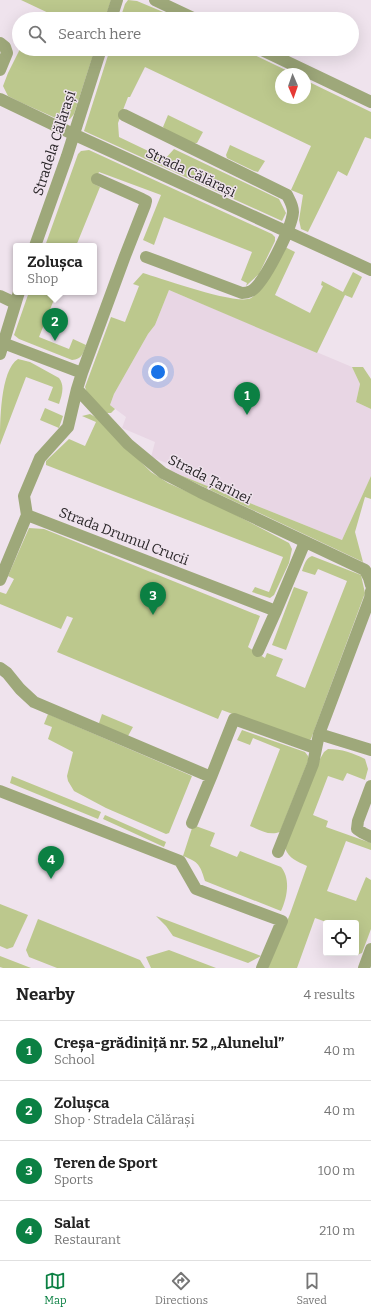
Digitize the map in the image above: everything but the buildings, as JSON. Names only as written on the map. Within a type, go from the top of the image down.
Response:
[{"type":"street","points":[[113,12],[117,0]]},
{"type":"street","points":[[155,0],[180,12]]},
{"type":"street","points":[[0,43],[5,47],[7,53],[0,70]]},
{"type":"street","name":"Stradela Călărași","points":[[36,243],[99,56]]},
{"type":"street","points":[[275,56],[371,102]]},
{"type":"street","name":"Strada Călărași","points":[[0,99],[73,134],[371,270]]},
{"type":"street","points":[[124,115],[287,195],[292,204],[293,214],[287,232],[269,268],[251,292],[242,293],[146,257]]},
{"type":"street","points":[[0,580],[27,515],[24,496],[40,458],[68,427],[76,389],[146,202],[97,179]]},
{"type":"street","points":[[0,296],[16,298],[1,348],[82,373]]},
{"type":"street","name":"Strada Țarinei","points":[[76,389],[128,444],[163,473],[193,489],[365,570],[370,578],[371,585]]},
{"type":"street","name":"Strada Drumul Crucii","points":[[27,515],[276,610]]},
{"type":"street","points":[[258,651],[305,542]]},
{"type":"street","points":[[278,852],[313,764],[319,734],[370,598],[371,591]]},
{"type":"street","points":[[0,668],[7,673],[20,689],[34,702],[211,777]]},
{"type":"street","points":[[192,823],[234,719],[315,748]]},
{"type":"street","points":[[319,734],[371,750]]},
{"type":"street","points":[[371,786],[358,821],[357,829],[371,836]]},
{"type":"street","points":[[0,791],[180,861],[196,889],[282,921],[262,968]]},
{"type":"street","points":[[364,968],[371,949]]},
{"type":"shaded area","points":[[169,290],[352,367],[360,384],[356,402],[371,409],[371,476],[342,540],[170,471],[172,465],[151,457],[155,442],[122,428],[126,417],[110,405],[114,394],[148,334],[155,325]]},
{"type":"green space","points":[[21,0],[111,0],[107,12],[46,12]]},
{"type":"green space","points":[[128,0],[137,1],[163,12],[122,12]]},
{"type":"green space","points":[[16,56],[93,56],[74,114],[70,119],[60,120],[8,96],[3,86]]},
{"type":"green space","points":[[108,56],[257,56],[282,68],[275,68],[275,104],[311,104],[311,83],[371,112],[371,139],[365,137],[347,176],[338,171],[308,232],[301,229],[299,220],[303,195],[291,190],[311,146],[145,67],[130,97],[128,97],[118,123],[119,137],[165,159],[174,149],[279,199],[286,213],[282,221],[84,131]]},
{"type":"green space","points":[[168,115],[203,132],[197,143],[193,143],[166,130],[163,127]]},
{"type":"green space","points":[[230,145],[265,161],[258,172],[227,158],[226,155]]},
{"type":"green space","points":[[89,150],[272,234],[275,237],[275,241],[259,274],[246,286],[247,283],[241,280],[252,252],[164,217],[154,245],[143,240],[161,195],[99,172],[94,184],[100,187],[77,243],[46,243],[78,154],[81,151]]},
{"type":"green space","points":[[285,247],[295,252],[275,295],[310,313],[323,286],[321,285],[322,281],[343,292],[353,272],[362,277],[352,298],[345,295],[317,353],[169,290],[155,325],[148,334],[114,394],[110,405],[115,409],[111,413],[107,413],[87,393],[85,387],[111,317],[125,322],[139,286],[133,284],[143,273],[216,295],[231,298],[251,298],[256,294],[270,275]]},
{"type":"green space","points":[[28,295],[56,295],[39,337],[69,349],[73,339],[86,345],[80,357],[72,360],[19,339],[14,335]]},
{"type":"green space","points":[[18,359],[30,362],[59,378],[62,384],[62,394],[59,404],[48,400],[53,387],[26,377],[0,445],[0,424],[4,385],[12,365]]},
{"type":"green space","points":[[352,367],[363,367],[371,379],[371,409],[356,402],[360,384]]},
{"type":"green space","points":[[45,408],[63,416],[59,428],[40,420]]},
{"type":"green space","points":[[90,414],[97,418],[151,472],[168,483],[215,504],[289,543],[292,549],[289,563],[274,595],[270,598],[252,592],[255,587],[269,592],[283,557],[46,465],[46,461],[69,439],[85,446],[96,422],[82,416]]},
{"type":"green space","points":[[170,471],[342,540],[371,476],[371,499],[365,497],[355,532],[363,562]]},
{"type":"green space","points":[[29,528],[44,529],[260,616],[248,647],[265,658],[267,653],[283,659],[276,676],[305,688],[347,581],[318,569],[315,575],[302,571],[306,562],[308,558],[312,556],[361,575],[365,593],[311,739],[308,742],[222,710],[218,719],[57,652],[73,618],[67,616],[61,629],[0,604],[0,592],[6,594],[14,579],[8,576]]},
{"type":"green space","points":[[294,587],[308,592],[286,650],[272,645]]},
{"type":"green space","points":[[48,714],[192,776],[169,833],[166,834],[106,808],[74,791],[68,781],[67,776],[73,752],[48,739],[52,727],[44,724]]},
{"type":"green space","points":[[102,714],[133,727],[128,736],[100,725],[99,723]]},
{"type":"green space","points":[[242,730],[305,752],[308,756],[308,761],[280,832],[268,833],[250,826],[280,749],[253,738],[250,745],[237,740]]},
{"type":"green space","points":[[328,749],[356,755],[365,759],[368,769],[365,780],[347,773],[343,781],[328,776],[313,815],[328,821],[326,827],[371,843],[371,850],[346,841],[327,891],[356,901],[366,877],[371,880],[371,929],[362,953],[359,954],[359,920],[323,921],[315,918],[297,968],[268,968],[290,914],[307,866],[291,857],[285,848],[324,752]]},
{"type":"green space","points":[[12,776],[101,812],[98,819],[10,783]]},
{"type":"green space","points":[[105,815],[166,842],[164,847],[103,819]]},
{"type":"green space","points":[[193,825],[215,833],[210,846],[237,857],[240,851],[281,867],[286,877],[287,889],[281,911],[205,881],[202,871],[196,862],[183,856]]},
{"type":"green space","points":[[0,904],[28,915],[13,947],[7,949],[0,946]]},
{"type":"green space","points":[[156,916],[261,956],[248,963],[173,936]]},
{"type":"green space","points":[[38,919],[140,960],[145,968],[57,968],[29,957],[26,950]]},
{"type":"green space","points":[[169,950],[216,968],[151,968],[146,957]]},
{"type":"green space","points":[[0,956],[31,968],[0,967]]},
{"type":"place","name":"Zolușca","points":[[55,341]]},
{"type":"place","name":"Creșa-grădiniță nr. 52 „Alunelul”","points":[[247,415]]},
{"type":"place","name":"Teren de Sport","points":[[153,615]]},
{"type":"place","name":"Salat","points":[[51,879]]}]
